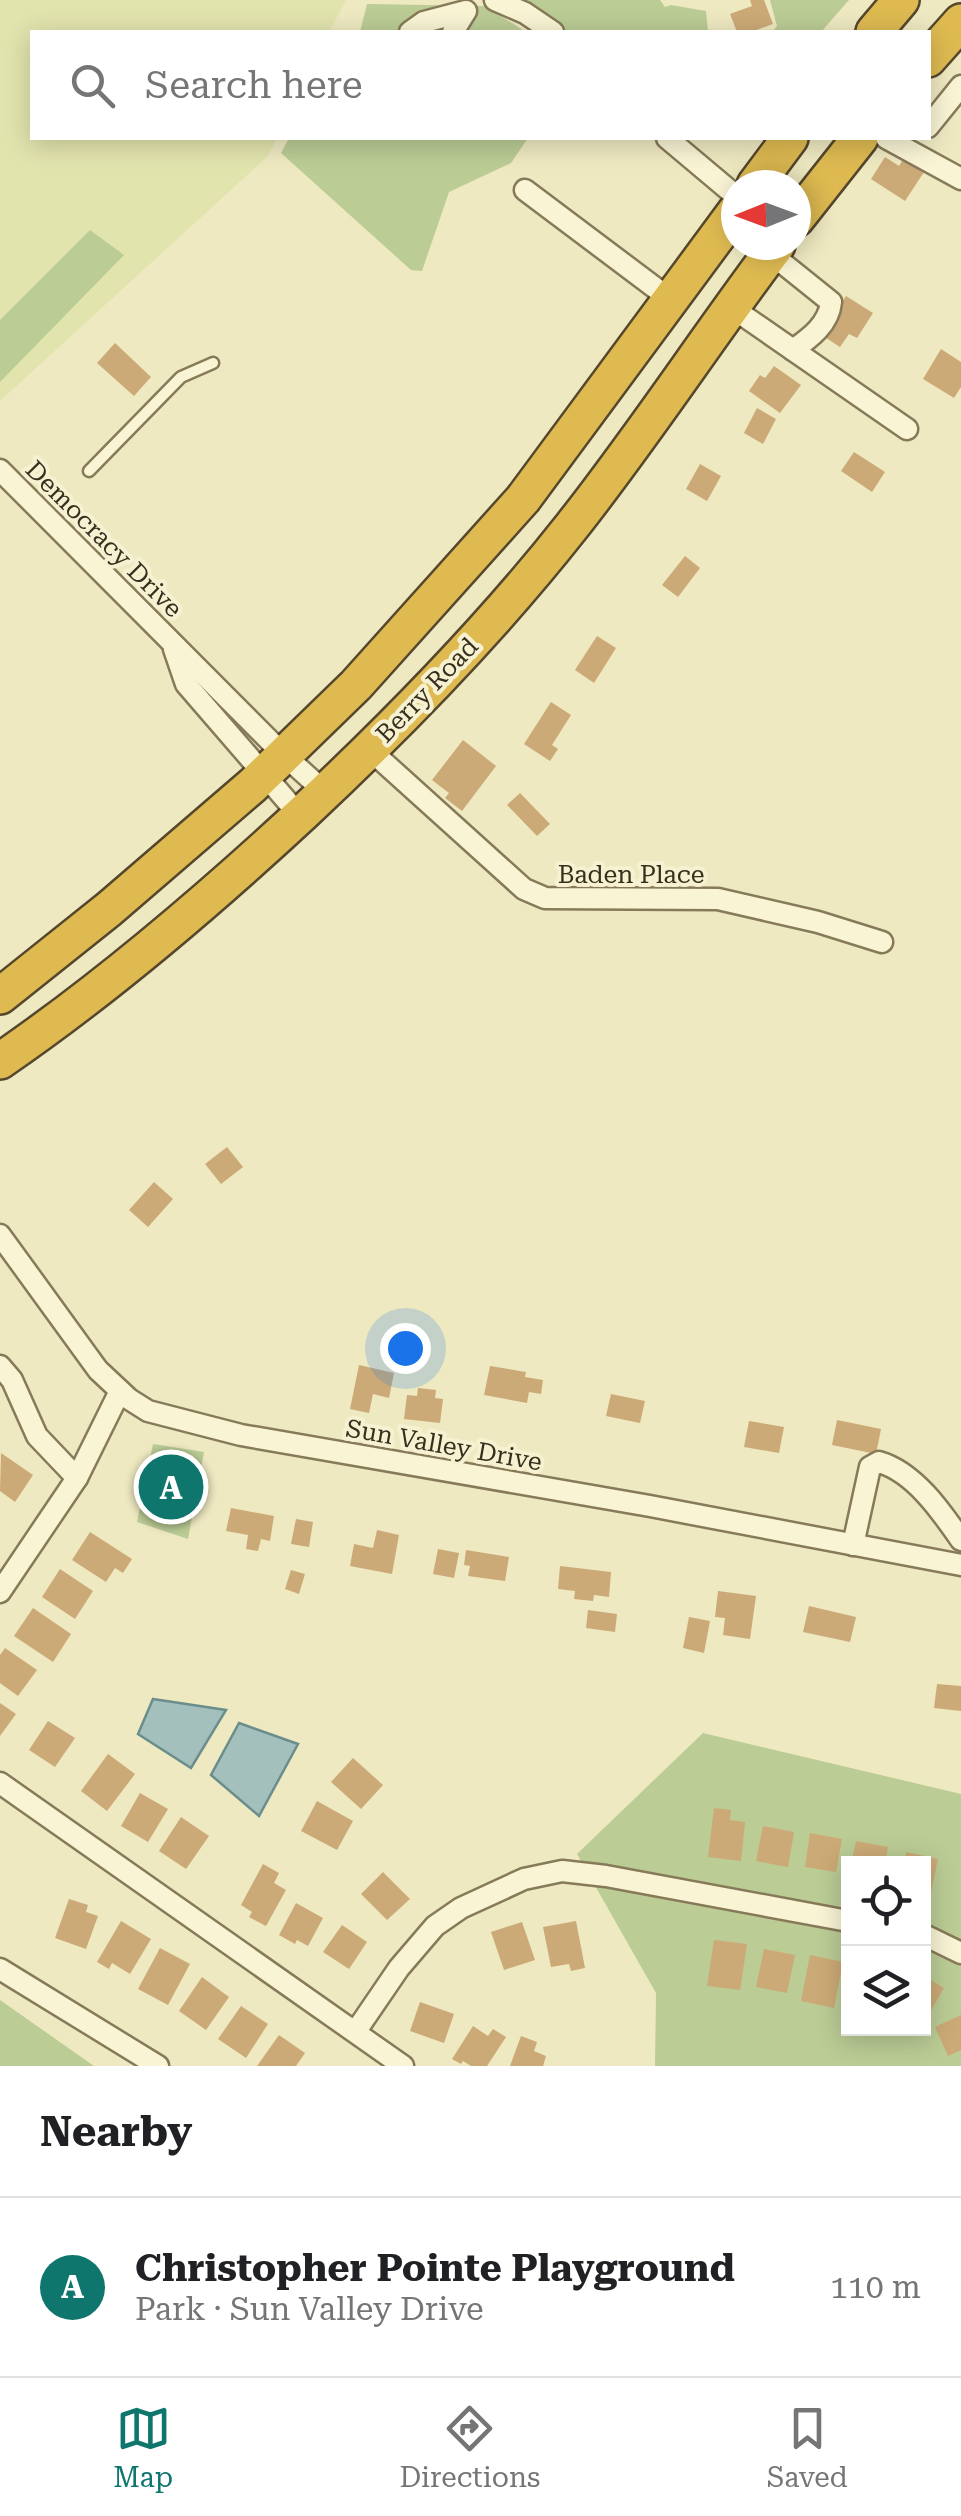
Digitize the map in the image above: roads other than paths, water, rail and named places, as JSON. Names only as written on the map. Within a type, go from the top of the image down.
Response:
[{"type":"highway","points":[[876,30],[901,0]]},
{"type":"highway","points":[[931,55],[961,22]]},
{"type":"highway","points":[[766,170],[789,140]]},
{"type":"highway","points":[[811,201],[858,140]]},
{"type":"highway","points":[[0,996],[109,910],[274,765],[356,685],[524,500],[721,231]]},
{"type":"highway","name":"Berry Road","points":[[0,1060],[103,987],[249,864],[370,750],[500,614],[574,524],[766,260]]},
{"type":"street","points":[[495,0],[550,30]]},
{"type":"street","points":[[413,30],[424,22],[471,6]]},
{"type":"street","points":[[455,30],[471,6]]},
{"type":"street","points":[[931,123],[961,86]]},
{"type":"street","points":[[669,140],[721,183]]},
{"type":"street","points":[[915,144],[961,179]]},
{"type":"street","points":[[525,190],[670,299]]},
{"type":"street","points":[[786,260],[830,302],[822,325],[794,350]]},
{"type":"street","points":[[730,307],[907,429]]},
{"type":"street","name":"Democracy Drive","points":[[0,470],[172,643],[274,765],[300,816]]},
{"type":"street","name":"Baden Place","points":[[370,750],[524,889],[545,898],[718,899],[818,922],[882,942]]},
{"type":"street","name":"Democracy Drive","points":[[274,765],[326,792]]},
{"type":"street","name":"Sun Valley Drive","points":[[0,1235],[98,1370],[120,1392],[148,1411],[241,1435],[961,1565]]},
{"type":"street","points":[[0,1366],[12,1380],[37,1436],[77,1478]]},
{"type":"street","points":[[0,1592],[77,1478],[120,1392]]},
{"type":"street","points":[[853,1545],[870,1467],[880,1462],[914,1483],[961,1540]]},
{"type":"street","points":[[0,1783],[403,2066]]},
{"type":"street","points":[[356,2030],[399,1968],[435,1926],[461,1908],[524,1879],[562,1871],[606,1876],[841,1920]]},
{"type":"street","points":[[931,1938],[961,1953]]},
{"type":"street","points":[[0,1968],[158,2066]]},
{"type":"lane","points":[[89,471],[181,377],[214,363]]},
{"type":"water","points":[[153,1699],[226,1710],[191,1768],[138,1734]]},
{"type":"water","points":[[239,1723],[298,1744],[259,1816],[211,1775]]},
{"type":"place","name":"Christopher Pointe Playground","points":[[171,1487]]}]
